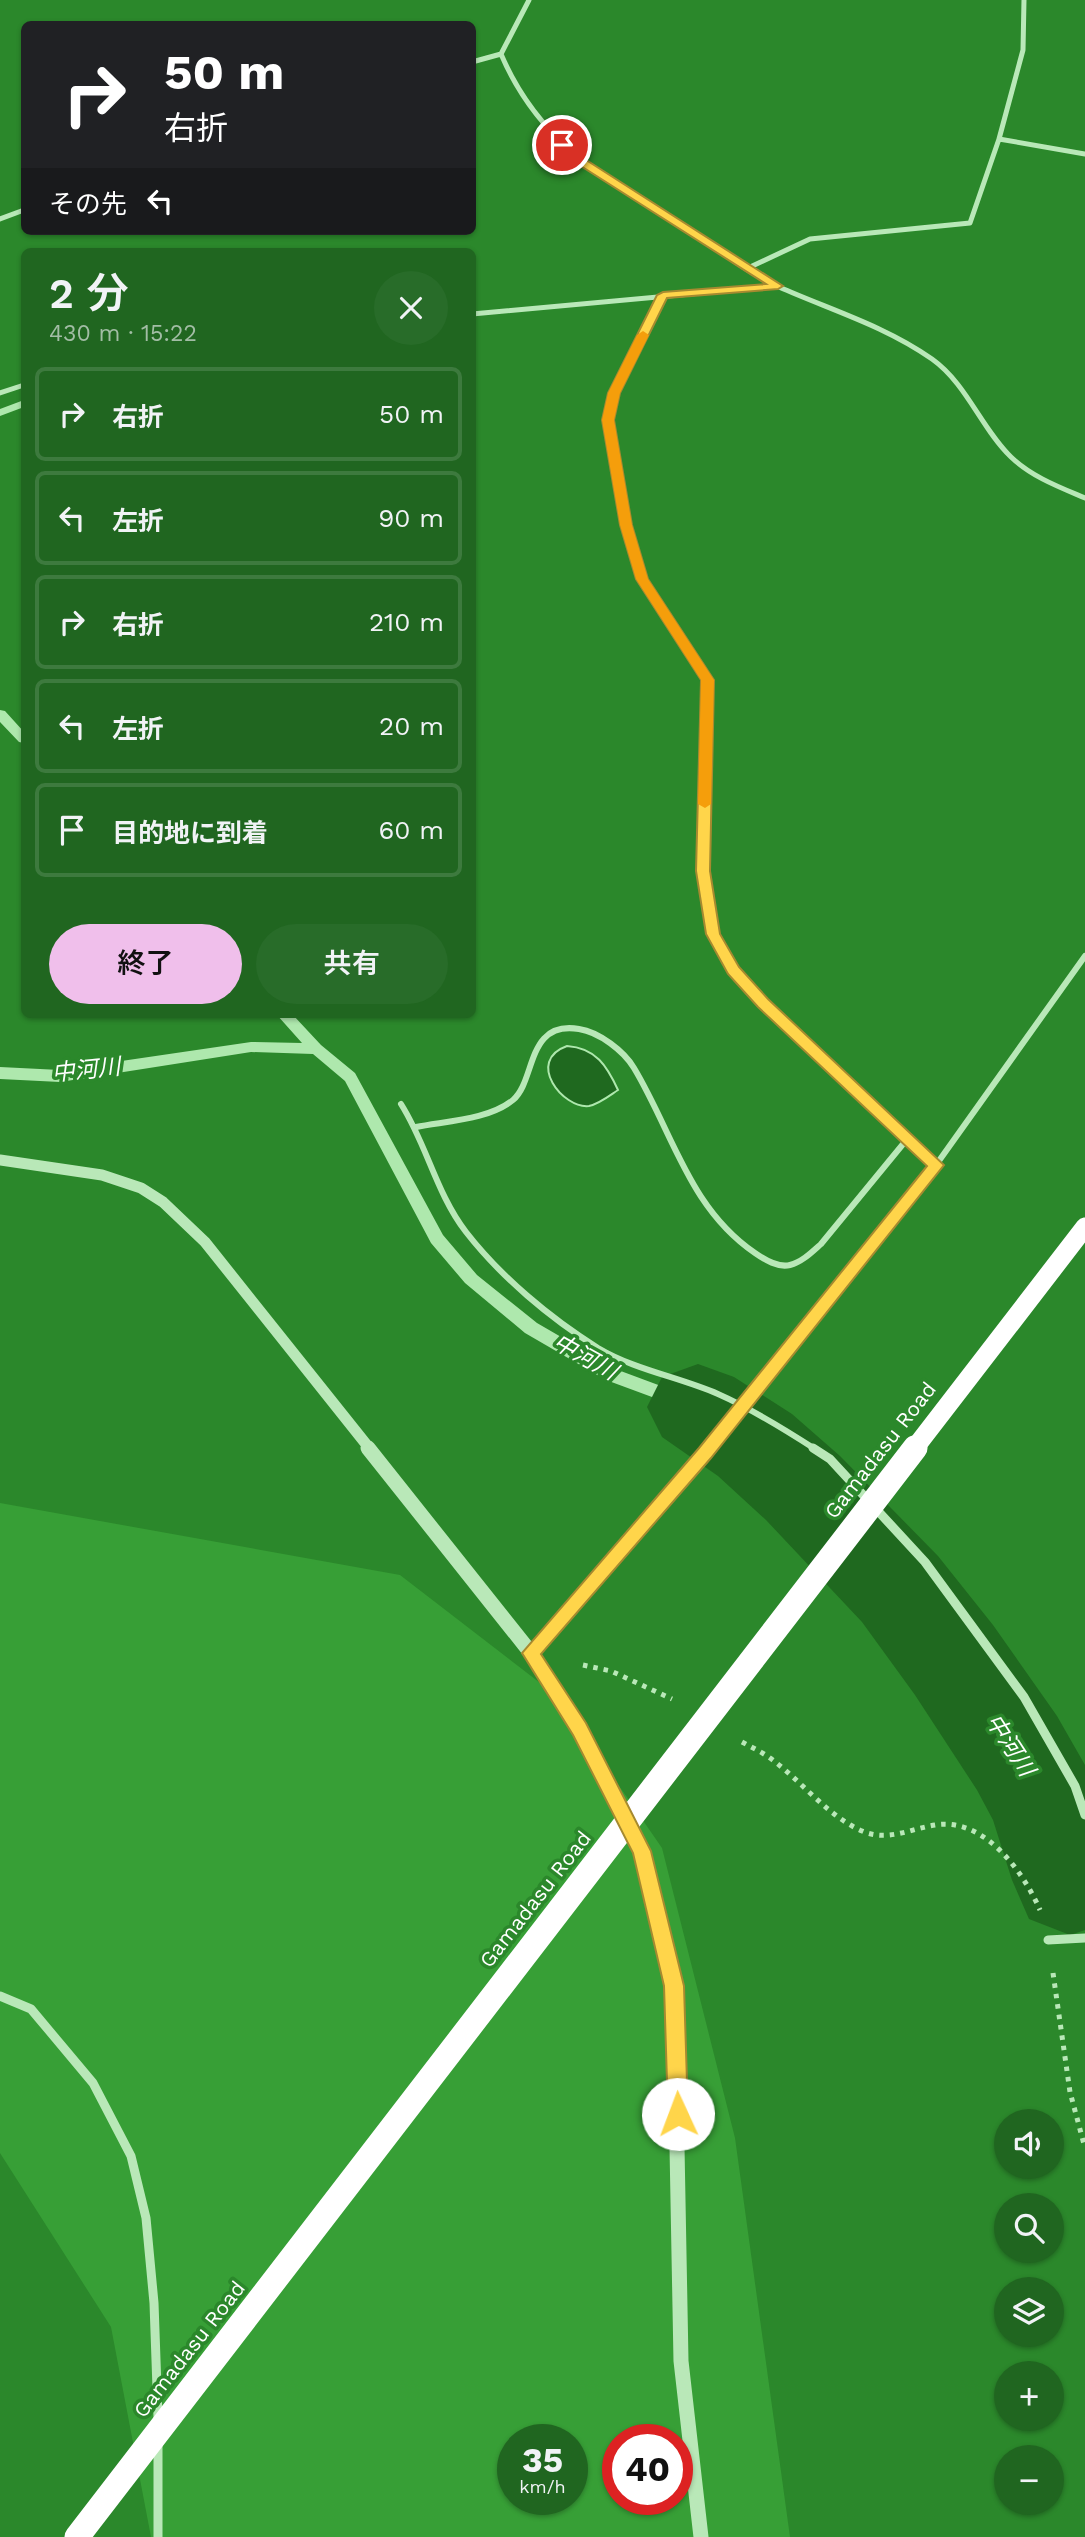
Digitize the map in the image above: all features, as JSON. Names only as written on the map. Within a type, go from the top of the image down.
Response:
[{"type":"highway","name":"Gamadasu Road","points":[[77,2537],[1085,1227]]},
{"type":"street","points":[[529,0],[501,54],[507,75],[548,131],[577,159],[778,286],[844,310],[895,334],[939,364],[1012,458],[1044,480],[1085,498]]},
{"type":"street","points":[[748,268],[810,239],[970,223],[999,139],[1023,50],[1024,0]]},
{"type":"street","points":[[476,61],[501,54]]},
{"type":"street","points":[[999,139],[1085,154]]},
{"type":"street","points":[[0,219],[21,211]]},
{"type":"street","points":[[476,314],[778,286]]},
{"type":"street","points":[[663,295],[614,393],[608,420],[626,525],[642,579],[707,680],[703,871],[713,934],[733,971],[763,1003],[936,1165]]},
{"type":"street","points":[[0,393],[21,386]]},
{"type":"street","points":[[531,1653],[705,1453],[936,1165],[1085,956]]},
{"type":"street","points":[[415,1127],[504,1106],[521,1091],[529,1061],[542,1040],[565,1027],[594,1033],[621,1052],[633,1066],[700,1199],[717,1222],[753,1253],[780,1265],[794,1264],[826,1239],[908,1138]]},
{"type":"street","points":[[401,1104],[415,1127],[437,1186],[466,1232],[520,1289],[599,1348],[638,1366],[717,1394],[779,1426],[830,1459],[925,1562],[1024,1697],[1076,1786],[1085,1815]]},
{"type":"street","points":[[0,1160],[57,1167],[121,1180],[157,1197],[205,1242],[531,1653],[579,1729],[642,1851],[674,1986],[681,2361],[701,2537]]},
{"type":"street","points":[[1048,1940],[1085,1938]]},
{"type":"street","points":[[0,1996],[32,2009],[93,2083],[131,2156],[146,2218],[154,2303],[158,2393],[158,2537]]},
{"type":"path","points":[[531,1653],[611,1671],[661,1692],[684,1706]]},
{"type":"path","points":[[730,1734],[776,1762],[842,1819],[864,1832],[880,1836],[898,1835],[949,1823],[981,1837],[1012,1863],[1039,1906],[1048,1940],[1070,2092],[1085,2148]]},
{"type":"shaded area","points":[[567,1046],[593,1054],[605,1066],[618,1090],[589,1106],[569,1100],[552,1083],[549,1072],[549,1062],[555,1053]]},
{"type":"shaded area","points":[[0,1503],[400,1575],[557,1696],[662,1848],[735,2138],[790,2537],[151,2537],[111,2327],[0,2153]]},
{"type":"waterway","points":[[0,413],[21,404]]},
{"type":"waterway","points":[[0,714],[21,736]]},
{"type":"waterway","points":[[287,1018],[316,1049]]},
{"type":"waterway","name":"中河川","points":[[0,1073],[60,1076],[251,1047],[316,1049]]},
{"type":"waterway","name":"中河川","points":[[316,1049],[350,1077],[437,1239],[471,1279],[531,1328],[612,1375],[698,1407]]},
{"type":"waterway","name":"中河川","points":[[698,1407],[755,1445],[803,1488],[900,1589],[954,1660],[1017,1753],[1046,1805],[1070,1880]]},
{"type":"slow traffic","points":[[643,335],[614,393],[608,420],[626,525],[642,579],[695,657],[707,680],[705,804]]},
{"type":"route","points":[[562,145],[577,159],[778,286],[663,295],[614,393],[608,420],[626,525],[642,579],[695,657],[707,680],[703,871],[713,934],[733,971],[763,1003],[936,1165],[705,1453],[531,1653],[579,1729],[642,1851],[674,1986],[678,2114]]}]
